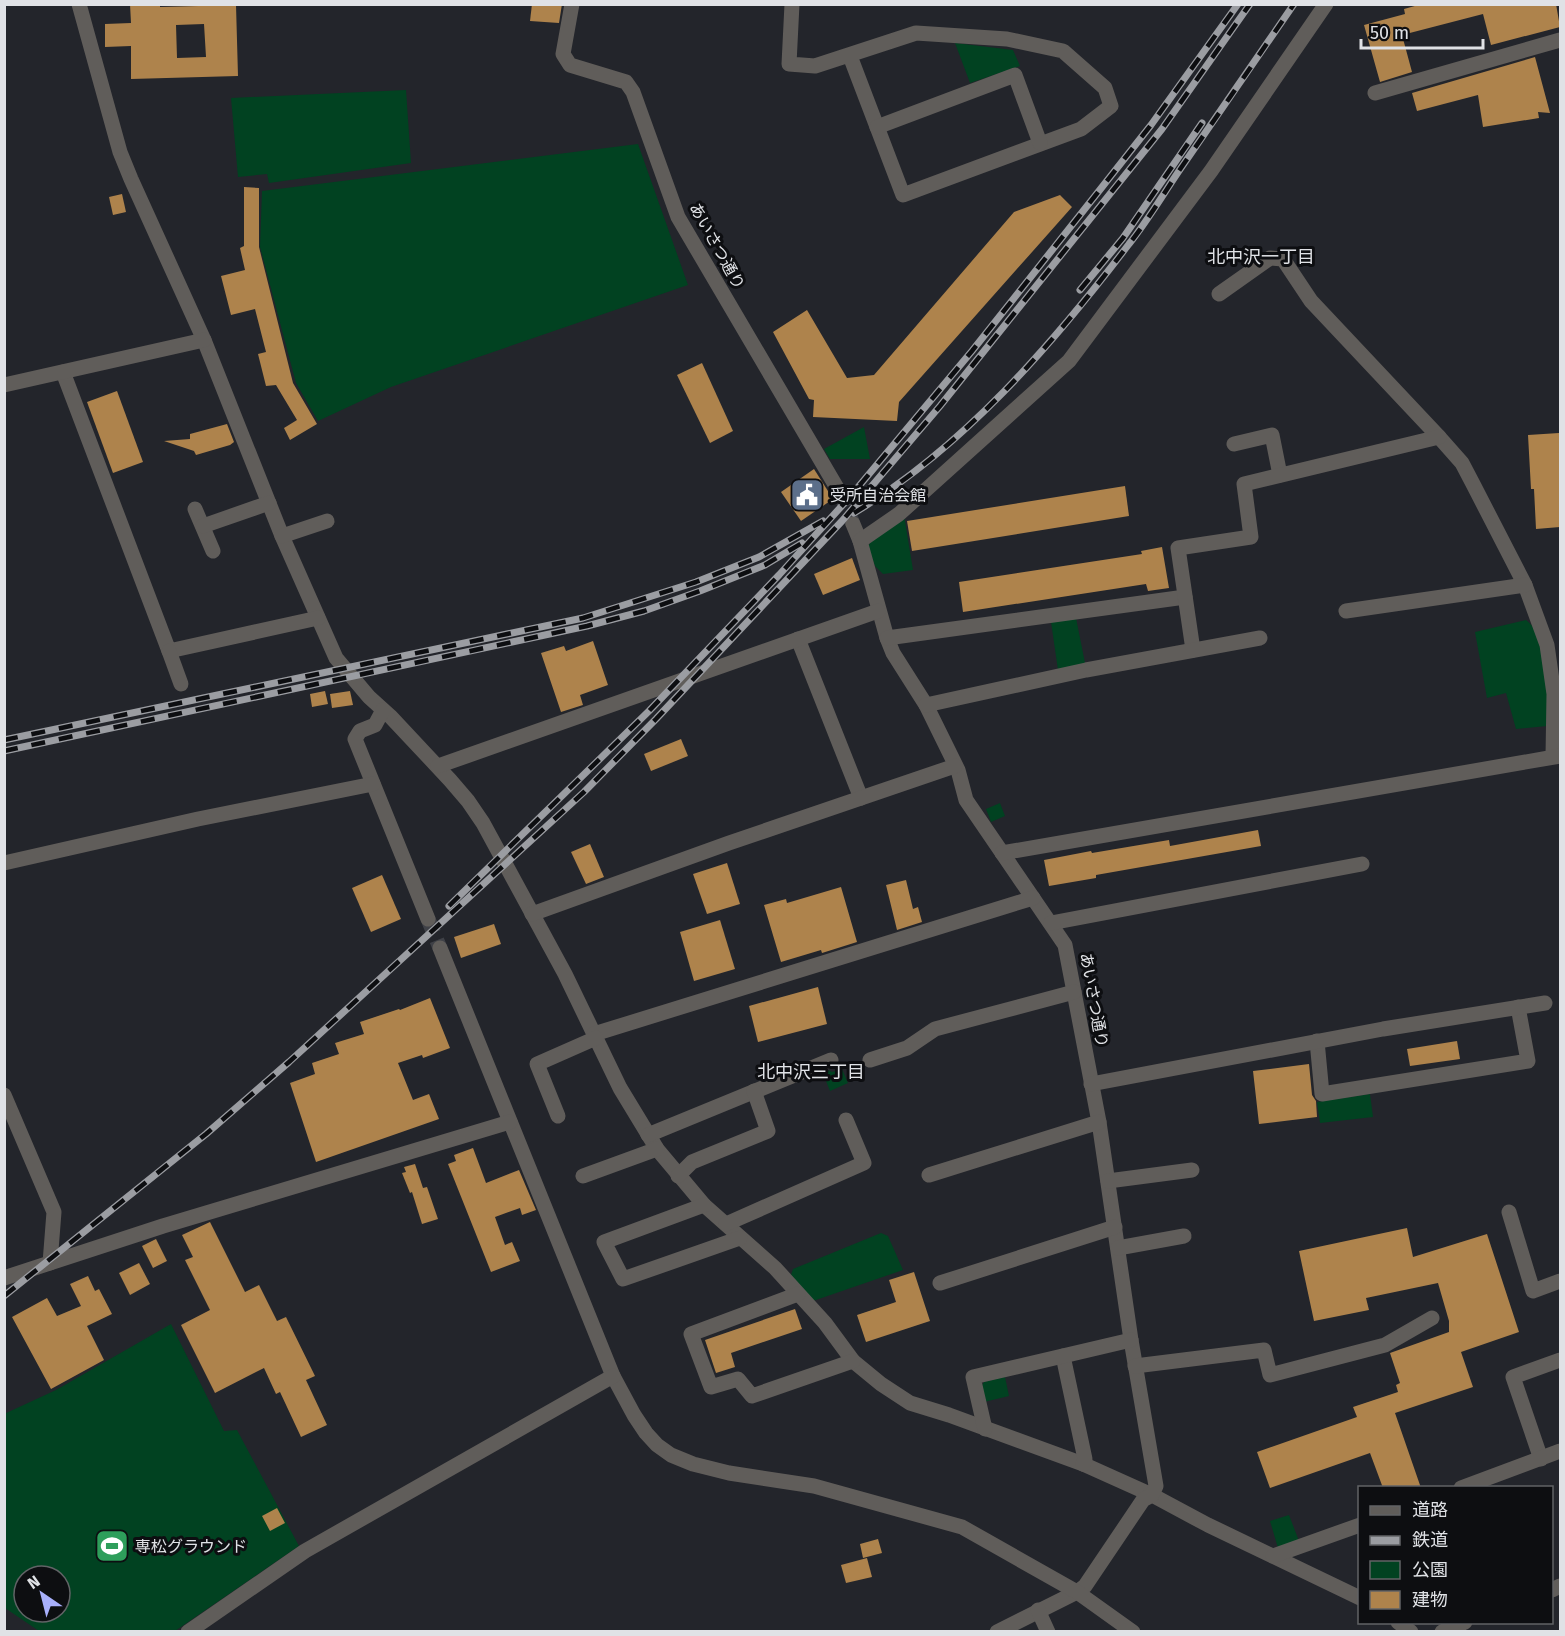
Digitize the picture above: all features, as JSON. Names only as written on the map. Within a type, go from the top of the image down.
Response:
[{"type":"street","points":[[79,4],[120,152],[204,340],[282,536],[336,658],[342,667],[438,766],[468,801],[483,823],[565,974],[620,1088],[657,1149],[678,1176],[704,1205],[775,1268],[825,1323],[854,1361],[881,1384],[910,1403],[1083,1464],[1152,1495],[1358,1598]]},
{"type":"street","name":"あいさつ通り","points":[[572,4],[563,54],[570,65],[626,82],[633,92],[678,217],[840,493]]},
{"type":"street","points":[[792,4],[789,64],[815,66],[916,33],[1007,39],[1063,51],[1105,88],[1111,106],[1081,129],[903,195],[850,56]]},
{"type":"street","points":[[860,541],[899,514],[1069,361],[1211,171],[1326,4]]},
{"type":"street","points":[[1375,93],[1560,40]]},
{"type":"street","points":[[877,127],[1015,75],[1040,143]]},
{"type":"street","points":[[1002,853],[1556,756],[1554,694],[1547,645],[1526,585],[1462,463],[1311,301],[1283,259],[1270,258],[1219,294]]},
{"type":"street","points":[[4,385],[204,340]]},
{"type":"street","points":[[63,372],[182,684]]},
{"type":"street","points":[[1234,444],[1272,435],[1280,475]]},
{"type":"street","points":[[1193,650],[1178,548],[1251,537],[1244,484],[1439,437]]},
{"type":"street","points":[[203,526],[269,504]]},
{"type":"street","points":[[195,509],[213,551]]},
{"type":"street","points":[[282,536],[327,521]]},
{"type":"street","name":"あいさつ通り","points":[[853,524],[860,541],[878,612],[893,653],[926,705],[955,766],[966,800],[1065,945],[1099,1122],[1135,1366],[1156,1486],[1152,1495]]},
{"type":"street","points":[[1346,611],[1526,585]]},
{"type":"street","points":[[887,638],[1185,597]]},
{"type":"street","points":[[438,766],[878,612]]},
{"type":"street","points":[[169,651],[318,618]]},
{"type":"street","points":[[926,705],[1086,670],[1260,638]]},
{"type":"street","points":[[798,639],[861,798]]},
{"type":"street","points":[[383,710],[375,725],[360,731],[356,739],[428,919]]},
{"type":"street","points":[[532,914],[955,766]]},
{"type":"street","points":[[4,863],[186,822],[373,784]]},
{"type":"street","points":[[1051,923],[1362,864]]},
{"type":"street","points":[[558,1116],[537,1064],[595,1036],[1033,898]]},
{"type":"street","points":[[440,948],[613,1376],[634,1415],[657,1445],[671,1455],[693,1464],[729,1473],[814,1486],[962,1527],[1077,1592],[1133,1632]]},
{"type":"street","points":[[870,1060],[907,1048],[935,1029],[1074,992]]},
{"type":"street","points":[[1091,1084],[1317,1041],[1545,1002]]},
{"type":"street","points":[[1317,1041],[1323,1094],[1533,1060],[1518,1008]]},
{"type":"street","points":[[648,1135],[831,1060]]},
{"type":"street","points":[[678,1176],[692,1162],[768,1131],[754,1091]]},
{"type":"street","points":[[4,1095],[54,1212],[50,1263]]},
{"type":"street","points":[[726,1224],[864,1163],[846,1120]]},
{"type":"street","points":[[4,1278],[229,1206],[510,1122]]},
{"type":"street","points":[[928,1175],[1099,1122]]},
{"type":"street","points":[[583,1176],[657,1149]]},
{"type":"street","points":[[1108,1181],[1192,1170]]},
{"type":"street","points":[[704,1205],[604,1242],[623,1279],[740,1238]]},
{"type":"street","points":[[1509,1212],[1533,1291],[1560,1281]]},
{"type":"street","points":[[940,1283],[1115,1227]]},
{"type":"street","points":[[1118,1248],[1184,1236]]},
{"type":"street","points":[[798,1294],[691,1334],[711,1387],[738,1379],[752,1396],[854,1361]]},
{"type":"street","points":[[1135,1366],[1264,1350],[1270,1375],[1385,1345],[1432,1318]]},
{"type":"street","points":[[985,1429],[973,1377],[1131,1340]]},
{"type":"street","points":[[1063,1356],[1085,1459],[1083,1464]]},
{"type":"street","points":[[1541,1459],[1513,1377],[1560,1360]]},
{"type":"street","points":[[188,1632],[305,1551],[613,1376]]},
{"type":"street","points":[[1467,1486],[1560,1451]]},
{"type":"street","points":[[997,1632],[1085,1586],[1143,1500],[1152,1495]]},
{"type":"street","points":[[1273,1556],[1358,1525]]},
{"type":"street","points":[[1038,1611],[1048,1632]]},
{"type":"street","points":[[1442,1632],[1462,1624]]},
{"type":"green space","points":[[955,43],[1013,50],[1020,66],[970,83]]},
{"type":"green space","points":[[406,90],[411,163],[269,183],[267,174],[238,177],[231,98]]},
{"type":"green space","points":[[638,144],[688,285],[391,387],[318,421],[296,383],[260,247],[262,191]]},
{"type":"green space","points":[[864,427],[870,459],[830,459],[824,449]]},
{"type":"green space","points":[[904,515],[913,570],[883,574],[875,566],[868,546],[876,535]]},
{"type":"green space","points":[[1076,618],[1085,663],[1058,670],[1051,622]]},
{"type":"green space","points":[[1526,620],[1540,640],[1544,654],[1548,685],[1547,726],[1516,729],[1506,693],[1487,698],[1475,632]]},
{"type":"green space","points":[[1000,803],[1005,816],[991,822],[986,809]]},
{"type":"green space","points":[[826,1069],[832,1072],[842,1069],[848,1083],[830,1091],[822,1071]]},
{"type":"green space","points":[[1370,1094],[1373,1117],[1320,1123],[1317,1102]]},
{"type":"green space","points":[[881,1233],[888,1236],[903,1270],[813,1301],[791,1275],[793,1269]]},
{"type":"green space","points":[[171,1324],[224,1431],[237,1430],[299,1546],[175,1631],[39,1631],[29,1624],[72,1624],[72,1564],[12,1564],[12,1613],[5,1608],[4,1414],[56,1390]]},
{"type":"green space","points":[[1005,1377],[1009,1396],[984,1402],[980,1388],[984,1382]]},
{"type":"green space","points":[[1289,1515],[1299,1541],[1278,1548],[1270,1521]]},
{"type":"building","points":[[130,4],[160,4],[160,7],[236,5],[238,76],[131,79],[131,46],[105,47],[105,24],[131,23]],"holes":[[[204,24],[206,57],[177,58],[176,25]]]},
{"type":"building","points":[[532,4],[562,4],[559,23],[530,21]]},
{"type":"building","points":[[1422,4],[1556,4],[1560,27],[1491,45],[1483,14],[1402,35],[1412,72],[1380,82],[1364,25],[1405,14],[1404,9]]},
{"type":"building","points":[[1535,57],[1550,113],[1538,112],[1539,118],[1483,127],[1478,95],[1417,111],[1412,93]]},
{"type":"building","points":[[244,187],[259,188],[259,247],[293,383],[317,424],[290,440],[284,428],[297,420],[276,385],[266,386],[258,354],[266,352],[255,309],[231,315],[221,276],[245,270],[240,248],[244,246]]},
{"type":"building","points":[[122,194],[126,212],[113,215],[109,197]]},
{"type":"building","points":[[1060,195],[1072,207],[899,402],[897,421],[813,417],[814,400],[809,399],[773,332],[807,310],[847,378],[874,375],[1014,212]]},
{"type":"building","points":[[702,363],[733,431],[710,443],[677,375]]},
{"type":"building","points":[[117,391],[143,462],[113,473],[87,402]]},
{"type":"building","points":[[227,424],[234,442],[196,455],[194,451],[164,441],[190,439],[190,434]]},
{"type":"building","points":[[1559,433],[1560,527],[1536,529],[1528,435]]},
{"type":"building","points":[[814,469],[833,499],[801,521],[781,492]]},
{"type":"building","points":[[1125,486],[1129,516],[912,551],[907,521]]},
{"type":"building","points":[[1162,547],[1169,588],[1148,591],[1146,584],[963,612],[959,582],[1142,554],[1141,551]]},
{"type":"building","points":[[852,558],[860,580],[823,595],[814,574]]},
{"type":"building","points":[[593,641],[608,685],[580,695],[583,705],[561,712],[541,653],[564,646],[566,651]]},
{"type":"building","points":[[325,691],[328,704],[312,707],[310,694]]},
{"type":"building","points":[[350,691],[353,705],[332,708],[330,694]]},
{"type":"building","points":[[681,739],[688,756],[651,771],[644,754]]},
{"type":"building","points":[[1258,830],[1261,846],[1096,875],[1096,878],[1049,886],[1044,860],[1169,840],[1170,846]]},
{"type":"building","points":[[590,844],[604,877],[586,884],[571,852]]},
{"type":"building","points":[[727,863],[740,904],[707,914],[693,874]]},
{"type":"building","points":[[382,875],[401,919],[371,932],[352,888]]},
{"type":"building","points":[[906,880],[913,909],[918,907],[922,922],[897,930],[886,885]]},
{"type":"building","points":[[841,887],[857,942],[781,962],[764,905],[786,899],[787,903]]},
{"type":"building","points":[[720,920],[735,969],[694,981],[680,932]]},
{"type":"building","points":[[494,924],[501,944],[461,958],[454,937]]},
{"type":"building","points":[[818,987],[827,1024],[758,1042],[749,1006]]},
{"type":"building","points":[[430,998],[450,1048],[423,1058],[422,1055],[398,1063],[413,1100],[429,1094],[439,1119],[316,1162],[290,1083],[315,1074],[312,1063],[339,1054],[335,1043],[364,1034],[360,1022]]},
{"type":"building","points":[[1457,1041],[1460,1059],[1410,1066],[1407,1049]]},
{"type":"building","points":[[1309,1064],[1317,1117],[1259,1124],[1253,1071]]},
{"type":"building","points":[[473,1148],[486,1183],[519,1170],[536,1210],[522,1215],[520,1208],[495,1217],[505,1245],[512,1242],[520,1261],[491,1272],[448,1164],[456,1161],[454,1155]]},
{"type":"building","points":[[415,1164],[423,1188],[427,1187],[438,1219],[422,1224],[412,1192],[410,1193],[402,1173],[406,1172],[404,1167]]},
{"type":"building","points":[[210,1222],[245,1292],[259,1285],[277,1321],[286,1317],[315,1376],[306,1380],[327,1425],[301,1437],[280,1392],[276,1394],[264,1368],[215,1393],[181,1325],[210,1310],[185,1260],[193,1257],[182,1235]]},
{"type":"building","points":[[1407,1228],[1413,1257],[1487,1234],[1519,1332],[1461,1352],[1473,1387],[1395,1413],[1420,1486],[1382,1486],[1370,1453],[1270,1488],[1257,1452],[1357,1417],[1353,1407],[1398,1392],[1396,1385],[1400,1383],[1390,1353],[1449,1332],[1449,1321],[1438,1283],[1366,1298],[1369,1310],[1314,1321],[1299,1251]]},
{"type":"building","points":[[156,1239],[167,1261],[153,1268],[142,1246]]},
{"type":"building","points":[[139,1263],[150,1284],[130,1295],[119,1273]]},
{"type":"building","points":[[914,1272],[930,1321],[866,1342],[857,1315],[896,1302],[889,1280]]},
{"type":"building","points":[[88,1276],[95,1291],[99,1289],[112,1314],[87,1326],[104,1360],[51,1389],[12,1317],[47,1298],[57,1316],[81,1306],[70,1284]]},
{"type":"building","points":[[795,1309],[802,1329],[731,1353],[735,1367],[716,1373],[705,1340]]},
{"type":"building","points":[[277,1508],[285,1523],[270,1531],[262,1516]]},
{"type":"building","points":[[878,1539],[882,1553],[863,1558],[860,1544]]},
{"type":"building","points":[[867,1558],[872,1577],[846,1583],[841,1565]]},
{"type":"tunnel","points":[[840,493],[853,524]]},
{"type":"tunnel","points":[[428,919],[440,948]]},
{"type":"railway","points":[[449,906],[649,711],[849,498],[972,351],[1151,125],[1238,4]]},
{"type":"railway","points":[[4,1296],[206,1134],[289,1062],[584,792],[656,719],[842,521],[940,406],[1162,129],[1250,4]]},
{"type":"railway","points":[[854,513],[894,487],[969,426],[1004,392],[1069,319],[1143,225],[1294,4]]},
{"type":"railway","points":[[1080,290],[1123,238],[1202,123]]},
{"type":"railway","points":[[4,740],[583,618],[696,582],[759,557],[823,521]]},
{"type":"railway","points":[[4,751],[587,626],[644,611],[700,591],[765,565],[802,543]]},
{"type":"place","name":"受所自治会館","points":[[807,495]]},
{"type":"place","name":"専松グラウンド","points":[[112,1546]]},
{"type":"district","name":"北中沢一丁目","points":[[1261,257]]},
{"type":"district","name":"北中沢三丁目","points":[[811,1072]]}]
